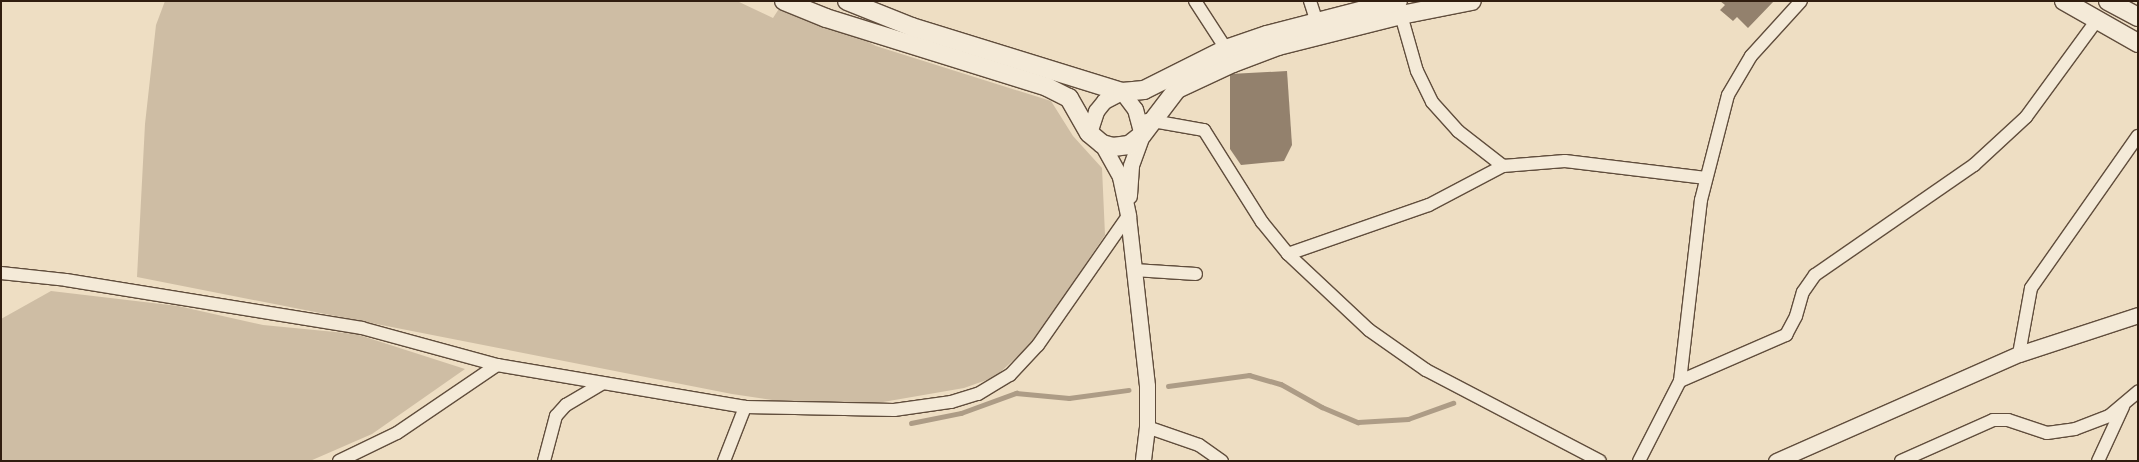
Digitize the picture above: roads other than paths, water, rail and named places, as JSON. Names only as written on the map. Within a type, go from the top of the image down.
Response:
[{"type":"main road","points":[[784,1],[826,18],[1047,87],[1069,98],[1095,138],[1129,145],[1144,125],[1177,89],[1233,63],[1278,46],[1399,8]]},
{"type":"main road","points":[[847,1],[912,27],[1122,92],[1144,90],[1226,49],[1317,22],[1399,8],[1472,1]]},
{"type":"main road","points":[[2064,1],[2138,43]]},
{"type":"main road","points":[[2108,1],[2138,17]]},
{"type":"street","points":[[1195,1],[1226,49]]},
{"type":"street","points":[[1310,1],[1317,22]]},
{"type":"street","points":[[1639,461],[1680,382],[1706,178],[1728,95],[1751,56],[1801,1]]},
{"type":"street","points":[[1399,8],[1417,71],[1432,102],[1458,131],[1503,166]]},
{"type":"street","points":[[1680,382],[1786,335],[1796,316],[1803,292],[1815,275],[1974,166],[2026,117],[2097,20]]},
{"type":"street","points":[[1142,461],[1147,427],[1147,386],[1128,216],[1120,177],[1095,138],[1096,111],[1104,101],[1122,92],[1144,125]]},
{"type":"street","points":[[1,273],[66,280],[362,328],[497,365],[745,407],[894,410],[951,402],[978,394],[1010,375],[1038,345],[1128,216],[1131,166],[1144,125]]},
{"type":"street","points":[[1144,125],[1204,130],[1262,222],[1288,254],[1369,330],[1426,370],[1600,461]]},
{"type":"street","points":[[2019,354],[2031,288],[2138,136]]},
{"type":"street","points":[[1288,254],[1429,205],[1503,166],[1565,161],[1706,178]]},
{"type":"street","points":[[1134,270],[1196,274]]},
{"type":"street","points":[[1776,461],[2019,354],[2138,314]]},
{"type":"street","points":[[339,461],[396,433],[497,365]]},
{"type":"street","points":[[544,461],[556,416],[566,406],[603,383]]},
{"type":"street","points":[[1901,461],[1993,420],[2008,420],[2039,432],[2057,433],[2089,425],[2123,407],[2138,392]]},
{"type":"street","points":[[724,461],[745,407]]},
{"type":"street","points":[[2098,461],[2123,407]]},
{"type":"street","points":[[1147,427],[1199,445],[1222,461]]},
{"type":"waterway","points":[[1168,386],[1249,375],[1281,384],[1322,407],[1358,422],[1408,419],[1453,403]]},
{"type":"waterway","points":[[911,423],[961,413],[1016,393],[1069,398],[1128,390]]}]
